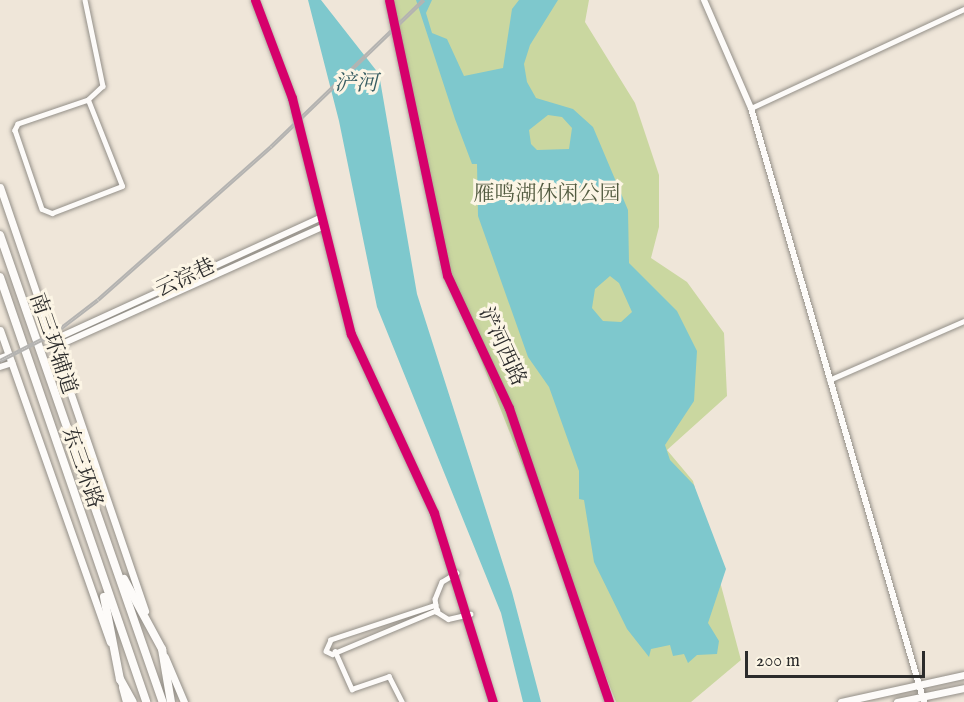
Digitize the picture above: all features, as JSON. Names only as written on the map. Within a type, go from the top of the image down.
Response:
[{"type":"highway","name":"东三环路","points":[[0,235],[163,702]]},
{"type":"highway","name":"东三环路","points":[[0,277],[146,702]]},
{"type":"highway","points":[[94,555],[120,679],[133,702]]},
{"type":"highway","points":[[112,556],[162,650],[171,702]]},
{"type":"main road","name":"南三环辅道","points":[[0,188],[52,344],[162,650],[184,702]]},
{"type":"main road","name":"南三环辅道","points":[[0,330],[100,607],[126,702]]},
{"type":"main road","points":[[841,702],[964,675]]},
{"type":"main road","points":[[897,702],[923,699],[964,688]]},
{"type":"street","points":[[85,0],[103,86],[87,100],[18,124],[15,130],[42,209],[52,213],[122,186],[87,100]]},
{"type":"street","points":[[255,0],[292,98],[362,363],[415,462],[457,573],[493,702]]},
{"type":"street","name":"浐河西路","points":[[389,0],[447,275],[509,408],[609,702]]},
{"type":"street","points":[[704,0],[750,108],[828,380],[921,684],[923,699]]},
{"type":"street","points":[[750,108],[964,9]]},
{"type":"street","name":"云淙巷","points":[[52,344],[322,218]]},
{"type":"street","name":"云淙巷","points":[[52,344],[324,226]]},
{"type":"street","points":[[828,380],[964,321]]},
{"type":"street","points":[[0,358],[9,355]]},
{"type":"street","points":[[0,367],[12,363]]},
{"type":"street","points":[[436,607],[442,582],[457,573]]},
{"type":"street","points":[[436,607],[447,619],[470,614]]},
{"type":"street","points":[[436,607],[335,651],[326,651],[324,645],[436,607]]},
{"type":"street","points":[[335,651],[352,689],[389,676],[402,702]]},
{"type":"green space","name":"雁鸣湖休闲公园","points":[[391,0],[589,0],[585,22],[635,103],[659,175],[659,227],[651,258],[687,282],[724,333],[727,396],[667,450],[693,481],[741,660],[691,702],[616,702],[450,281]]},
{"type":"water","name":"浐河","points":[[308,0],[321,0],[379,74],[417,294],[512,592],[541,702],[523,702],[501,613],[377,307],[339,121]]},
{"type":"water","points":[[416,0],[432,0],[426,13],[432,33],[447,39],[464,76],[503,68],[512,9],[519,0],[558,0],[530,45],[524,64],[527,82],[536,98],[573,109],[593,127],[628,210],[629,263],[677,311],[697,351],[694,401],[665,445],[670,460],[694,485],[726,569],[708,623],[719,641],[717,654],[697,655],[688,663],[684,654],[673,656],[670,645],[651,649],[649,657],[627,629],[594,562],[584,500],[579,499],[579,471],[549,387],[528,357],[478,216],[477,164],[472,164]],"holes":[[[548,115],[562,117],[572,128],[569,149],[537,150],[531,144],[529,130]],[[610,276],[619,283],[632,312],[621,322],[603,321],[592,308],[595,289]]]},
{"type":"railway","points":[[0,361],[55,333],[98,300],[271,147],[424,0]]},
{"type":"cycle path","points":[[255,0],[292,98],[351,334],[434,513],[493,702]]},
{"type":"cycle path","points":[[389,0],[447,275],[509,408],[609,702]]}]
